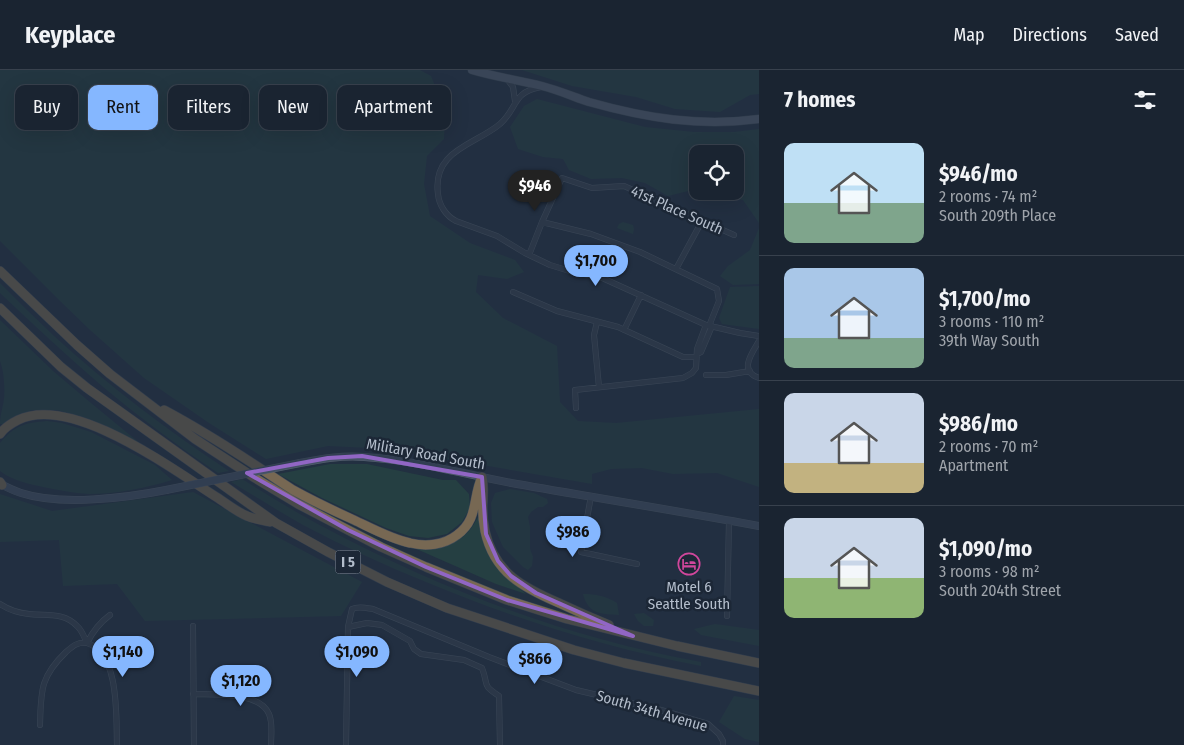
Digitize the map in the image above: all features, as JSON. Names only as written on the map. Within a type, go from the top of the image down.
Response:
[{"type":"highway","name":"I 5","points":[[0,270],[77,345],[110,374],[196,439],[298,504],[381,547],[507,600],[567,619],[633,636],[759,663]]},
{"type":"highway","name":"I 5","points":[[0,308],[61,367],[87,388],[276,523],[387,582],[447,608],[574,650],[624,663],[759,691]]},
{"type":"highway","points":[[139,396],[194,426],[294,490],[394,539],[412,544],[441,543],[461,532],[472,516],[482,477]]},
{"type":"highway","points":[[0,434],[2,430],[14,422],[34,415],[48,414],[88,423],[149,455],[247,516],[276,523]]},
{"type":"highway","points":[[482,477],[484,487],[482,516],[486,534],[492,552],[504,569],[517,582],[536,593],[633,636]]},
{"type":"main road","points":[[472,70],[543,86],[590,102],[659,118],[704,122],[738,122],[759,119]]},
{"type":"main road","name":"Military Road South","points":[[1,484],[22,494],[59,500],[138,496],[300,463],[328,458],[362,456],[446,469],[759,526]]},
{"type":"street","points":[[507,78],[512,87],[515,101]]},
{"type":"street","points":[[543,86],[526,91],[515,101],[508,116],[499,124],[459,148],[447,160],[438,177],[437,187],[440,204],[446,213],[456,221],[497,236],[550,265],[600,277],[709,326],[759,336]]},
{"type":"street","name":"41st Place South","points":[[542,222],[562,178],[592,188],[624,186],[734,235]]},
{"type":"street","points":[[676,269],[702,221]]},
{"type":"street","points":[[529,255],[542,222],[591,234],[640,252],[717,289],[719,301],[697,349],[696,368],[692,373],[683,378],[575,390],[576,408]]},
{"type":"street","points":[[513,292],[557,311],[624,330],[683,357],[697,355]]},
{"type":"street","points":[[624,330],[641,295]]},
{"type":"street","points":[[597,322],[594,335],[599,387]]},
{"type":"street","points":[[759,341],[749,359],[748,366],[750,371],[759,378]]},
{"type":"street","points":[[706,375],[726,375],[750,371]]},
{"type":"street","points":[[591,496],[581,552],[637,564]]},
{"type":"street","points":[[728,616],[729,521]]},
{"type":"street","points":[[0,604],[10,610],[22,613],[56,615],[67,618],[78,626],[87,642],[96,647],[104,658],[112,679],[116,700],[117,745]]},
{"type":"street","name":"South 34th Avenue","points":[[348,627],[352,609],[363,607],[374,609],[489,657],[576,690],[661,710],[708,724],[719,734],[722,743]]},
{"type":"street","points":[[87,642],[99,623],[110,615]]},
{"type":"street","points":[[346,745],[348,627],[366,624],[382,625],[410,641],[414,649],[421,654],[464,660],[482,668],[486,686],[500,696],[500,745]]},
{"type":"street","points":[[193,626],[194,745]]},
{"type":"street","points":[[40,725],[42,690],[45,678],[55,663],[72,647],[78,643],[87,642]]},
{"type":"street","points":[[193,694],[241,696],[261,703],[270,716],[271,745]]},
{"type":"highlighted area","points":[[362,456],[482,477],[486,534],[498,561],[511,576],[536,593],[633,636],[507,600],[426,567],[348,530],[247,473],[328,458]]},
{"type":"green space","points":[[0,70],[420,70],[431,76],[435,85],[337,85],[337,130],[444,130],[444,139],[427,156],[424,184],[430,216],[470,243],[515,260],[524,272],[507,279],[478,275],[476,292],[503,318],[557,346],[560,402],[578,421],[616,423],[759,409],[759,487],[717,473],[673,474],[642,468],[611,469],[592,474],[592,484],[390,449],[328,446],[266,459],[209,423],[144,378],[89,329],[0,241]]},
{"type":"green space","points":[[522,70],[759,70],[759,94],[750,95],[720,112],[675,109],[636,97],[572,86]]},
{"type":"green space","points":[[537,99],[645,127],[694,132],[734,132],[759,129],[759,223],[743,200],[744,145],[689,145],[689,191],[668,196],[645,183],[622,178],[591,179],[569,170],[563,159],[543,157],[518,149],[510,127],[524,106]]},
{"type":"green space","points":[[623,222],[633,225],[633,234],[617,228]]},
{"type":"green space","points":[[759,228],[759,284],[733,285],[720,276],[728,266],[750,250]]},
{"type":"green space","points":[[0,283],[54,336],[117,390],[183,440],[229,471],[218,473],[116,398],[0,293]]},
{"type":"green space","points":[[759,286],[759,329],[722,324],[719,318],[730,287]]},
{"type":"green space","points":[[0,320],[53,371],[153,454],[102,426],[79,416],[57,410],[32,410],[0,424],[4,390],[0,361]]},
{"type":"green space","points":[[47,421],[62,423],[91,432],[155,465],[172,480],[131,490],[89,494],[32,484],[15,479],[0,471],[0,443],[5,437],[21,426]]},
{"type":"green space","points":[[330,464],[367,464],[443,480],[456,480],[469,494],[470,508],[462,522],[447,534],[428,538],[409,536],[386,528],[322,498],[278,474]]},
{"type":"green space","points":[[242,479],[331,531],[420,574],[465,593],[558,627],[653,652],[701,662],[701,666],[630,650],[561,631],[493,608],[426,582],[318,533],[231,482]]},
{"type":"green space","points":[[510,489],[534,493],[547,499],[548,503],[543,507],[538,507],[528,517],[530,549],[533,557],[532,566],[528,570],[503,547],[492,522],[491,503],[495,493]]},
{"type":"green space","points":[[193,492],[362,582],[341,616],[145,621],[117,584],[63,586],[59,540],[0,542],[0,494],[52,511]]},
{"type":"green space","points":[[480,513],[480,522],[510,580],[526,594],[496,584],[412,547],[444,545],[460,539],[474,524]]},
{"type":"green space","points":[[583,594],[601,596],[617,603],[619,615],[596,612],[588,606]]},
{"type":"green space","points":[[644,613],[654,620],[653,626],[644,626],[634,614]]},
{"type":"green space","points":[[715,624],[759,630],[759,646],[701,635],[694,629]]},
{"type":"green space","points":[[734,696],[759,700],[759,742],[745,739],[719,722]]},
{"type":"place","name":"Motel 6 Seattle South","points":[[689,564]]}]
